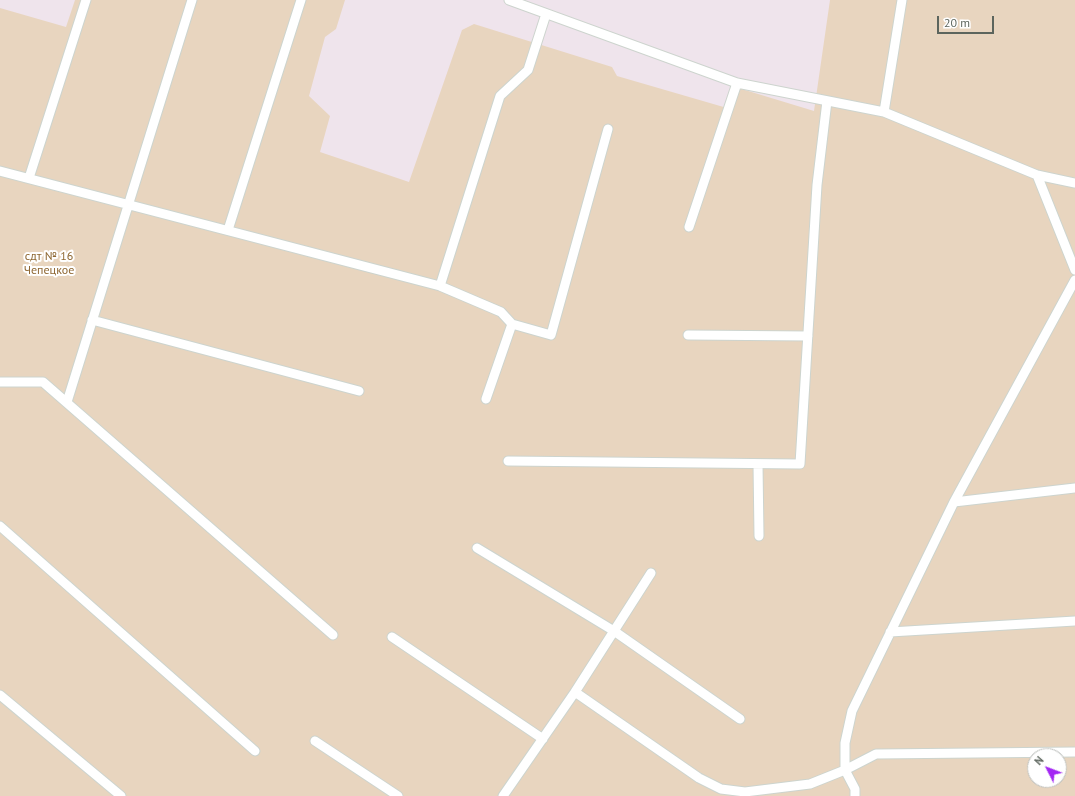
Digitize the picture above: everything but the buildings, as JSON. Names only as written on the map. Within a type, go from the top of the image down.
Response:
[{"type":"lane","points":[[29,178],[86,0]]},
{"type":"lane","points":[[67,402],[192,0]]},
{"type":"lane","points":[[228,230],[301,0]]},
{"type":"lane","points":[[509,0],[737,83],[884,112],[1038,175],[1075,183]]},
{"type":"lane","points":[[884,112],[902,0]]},
{"type":"lane","points":[[440,286],[500,96],[528,70],[546,14]]},
{"type":"lane","points":[[689,227],[737,83]]},
{"type":"lane","points":[[508,461],[800,464],[817,185],[827,100]]},
{"type":"lane","points":[[0,171],[440,286],[501,312],[512,324],[551,335],[608,129]]},
{"type":"lane","points":[[1038,175],[1075,270]]},
{"type":"lane","points":[[855,796],[855,789],[845,770],[845,743],[852,711],[954,502],[1075,280]]},
{"type":"lane","points":[[92,320],[359,391]]},
{"type":"lane","points":[[486,399],[512,324]]},
{"type":"lane","points":[[688,335],[808,336]]},
{"type":"lane","points":[[0,382],[42,382],[67,402],[333,635]]},
{"type":"lane","points":[[758,464],[759,536]]},
{"type":"lane","points":[[954,502],[1075,488]]},
{"type":"lane","points":[[0,526],[255,751]]},
{"type":"lane","points":[[477,548],[614,631],[740,719]]},
{"type":"lane","points":[[503,796],[575,692],[652,573]]},
{"type":"lane","points":[[890,632],[1075,621]]},
{"type":"lane","points":[[392,637],[543,739]]},
{"type":"lane","points":[[575,692],[699,778],[721,789],[745,792],[810,784],[845,770],[876,754],[1075,752]]},
{"type":"lane","points":[[0,695],[121,796]]},
{"type":"lane","points":[[315,741],[398,796]]},
{"type":"green space","name":"сдт № 16 Чепецкое","points":[[75,0],[345,0],[336,29],[325,37],[309,96],[330,116],[320,152],[409,182],[462,30],[474,24],[612,67],[617,76],[727,108],[735,87],[814,111],[830,0],[1075,0],[1075,796],[0,796],[0,8],[66,27]]}]
